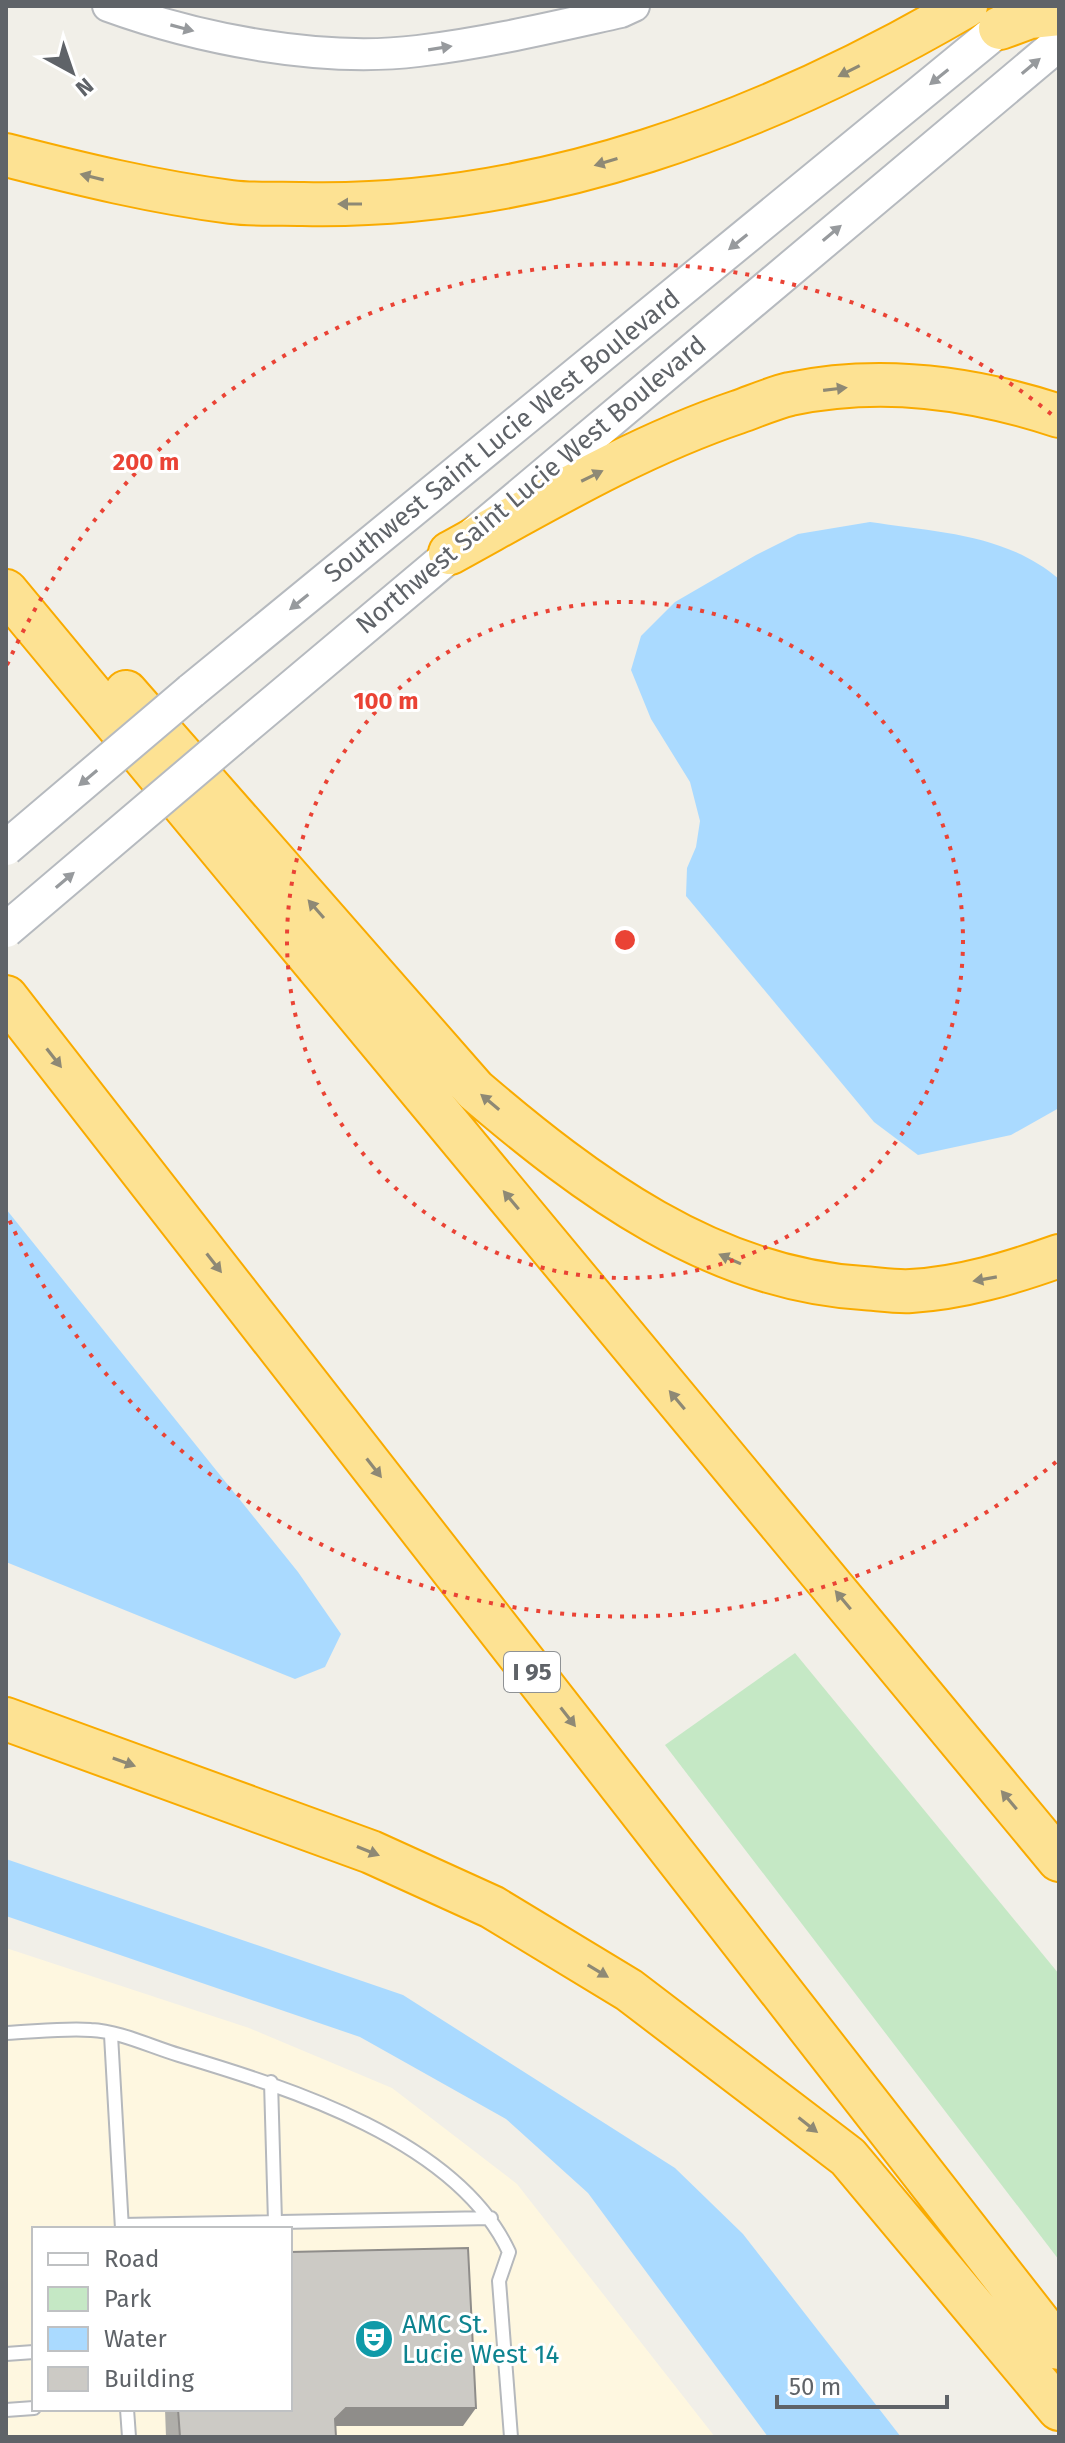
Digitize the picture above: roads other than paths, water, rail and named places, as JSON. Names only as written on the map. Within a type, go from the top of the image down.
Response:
[{"type":"highway","points":[[6,155],[111,182],[233,202],[359,205],[476,192],[578,171],[717,126],[813,89],[892,49],[997,13],[1030,17],[1059,14]]},
{"type":"highway","points":[[450,553],[577,483],[694,427],[789,394],[876,384],[939,386],[1005,398],[1059,416]]},
{"type":"highway","points":[[6,572],[77,636],[475,1090],[541,1146],[639,1214],[736,1262],[819,1286],[910,1292],[999,1277],[1059,1256]]},
{"type":"highway","points":[[6,591],[1059,1860]]},
{"type":"highway","name":"I 95","points":[[6,997],[1059,2348]]},
{"type":"highway","points":[[6,1719],[371,1852],[492,1907],[629,1990],[737,2068],[848,2157],[1059,2409]]},
{"type":"main road","name":"Southwest Saint Lucie West Boulevard","points":[[6,848],[997,13]]},
{"type":"main road","name":"Northwest Saint Lucie West Boulevard","points":[[6,930],[1059,43]]},
{"type":"street","points":[[108,6],[227,40],[312,51],[414,52],[513,37],[621,12],[634,6]]},
{"type":"lane","points":[[6,2033],[94,2030],[271,2082],[401,2143],[470,2196],[491,2218],[509,2252],[499,2281],[511,2437]]},
{"type":"lane","points":[[111,2035],[122,2227],[272,2226],[491,2218]]},
{"type":"lane","points":[[271,2082],[272,2226]]},
{"type":"lane","points":[[6,2354],[32,2352]]},
{"type":"lane","points":[[6,2410],[32,2408]]},
{"type":"lane","points":[[127,2411],[129,2437]]},
{"type":"water","points":[[870,522],[970,537],[994,544],[1039,564],[1059,579],[1059,1108],[1011,1135],[918,1155],[874,1122],[686,896],[687,868],[696,847],[700,821],[690,782],[651,719],[631,670],[641,636],[675,602],[798,534]]},
{"type":"water","points":[[6,1209],[298,1572],[341,1634],[325,1667],[295,1679],[6,1562]]},
{"type":"water","points":[[6,1859],[403,1995],[675,2168],[743,2234],[901,2437],[768,2437],[588,2193],[506,2119],[360,2037],[6,1916]]},
{"type":"place","name":"AMC St. Lucie West 14","points":[[374,2339]]}]
